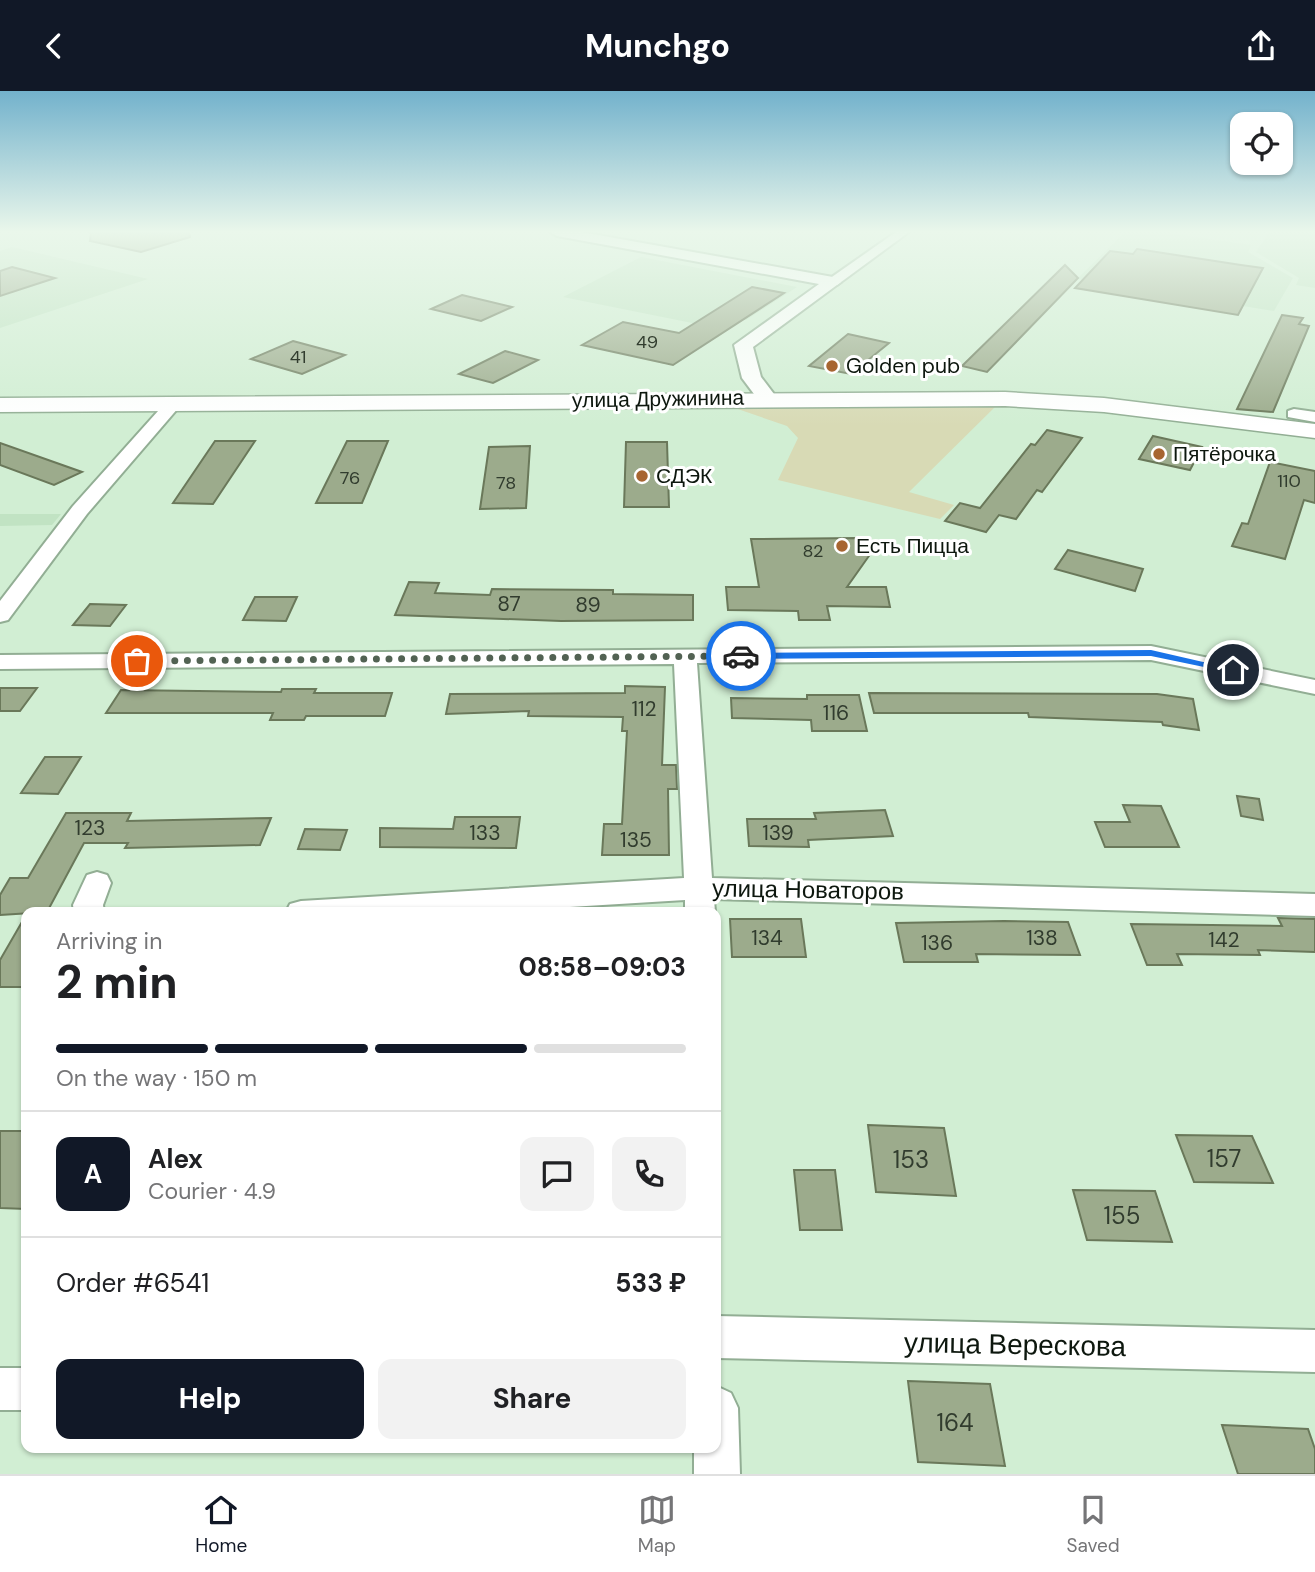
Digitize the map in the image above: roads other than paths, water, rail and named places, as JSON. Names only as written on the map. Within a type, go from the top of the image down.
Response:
[{"type":"main road","name":"улица Дружинина","points":[[0,405],[767,398],[1039,401],[1104,405],[1315,431]]},
{"type":"street","points":[[767,398],[752,378],[743,345],[812,297]]},
{"type":"street","points":[[0,615],[80,510],[173,404]]},
{"type":"street","points":[[1294,414],[1315,417]]},
{"type":"street","points":[[0,662],[1151,653],[1315,687]]},
{"type":"street","points":[[685,657],[699,900]]},
{"type":"street","points":[[88,907],[97,883]]},
{"type":"street","name":"улица Новаторов","points":[[467,907],[699,900],[1315,905]]},
{"type":"street","name":"улица Верескова","points":[[721,1337],[1315,1351]]},
{"type":"street","points":[[0,1389],[21,1389]]},
{"type":"street","points":[[717,1453],[717,1474]]},
{"type":"place","name":"Golden pub","points":[[832,366]]},
{"type":"place","name":"Пятёрочка","points":[[1159,454]]},
{"type":"place","name":"СДЭК","points":[[642,476]]},
{"type":"place","name":"Есть Пицца","points":[[842,546]]}]
